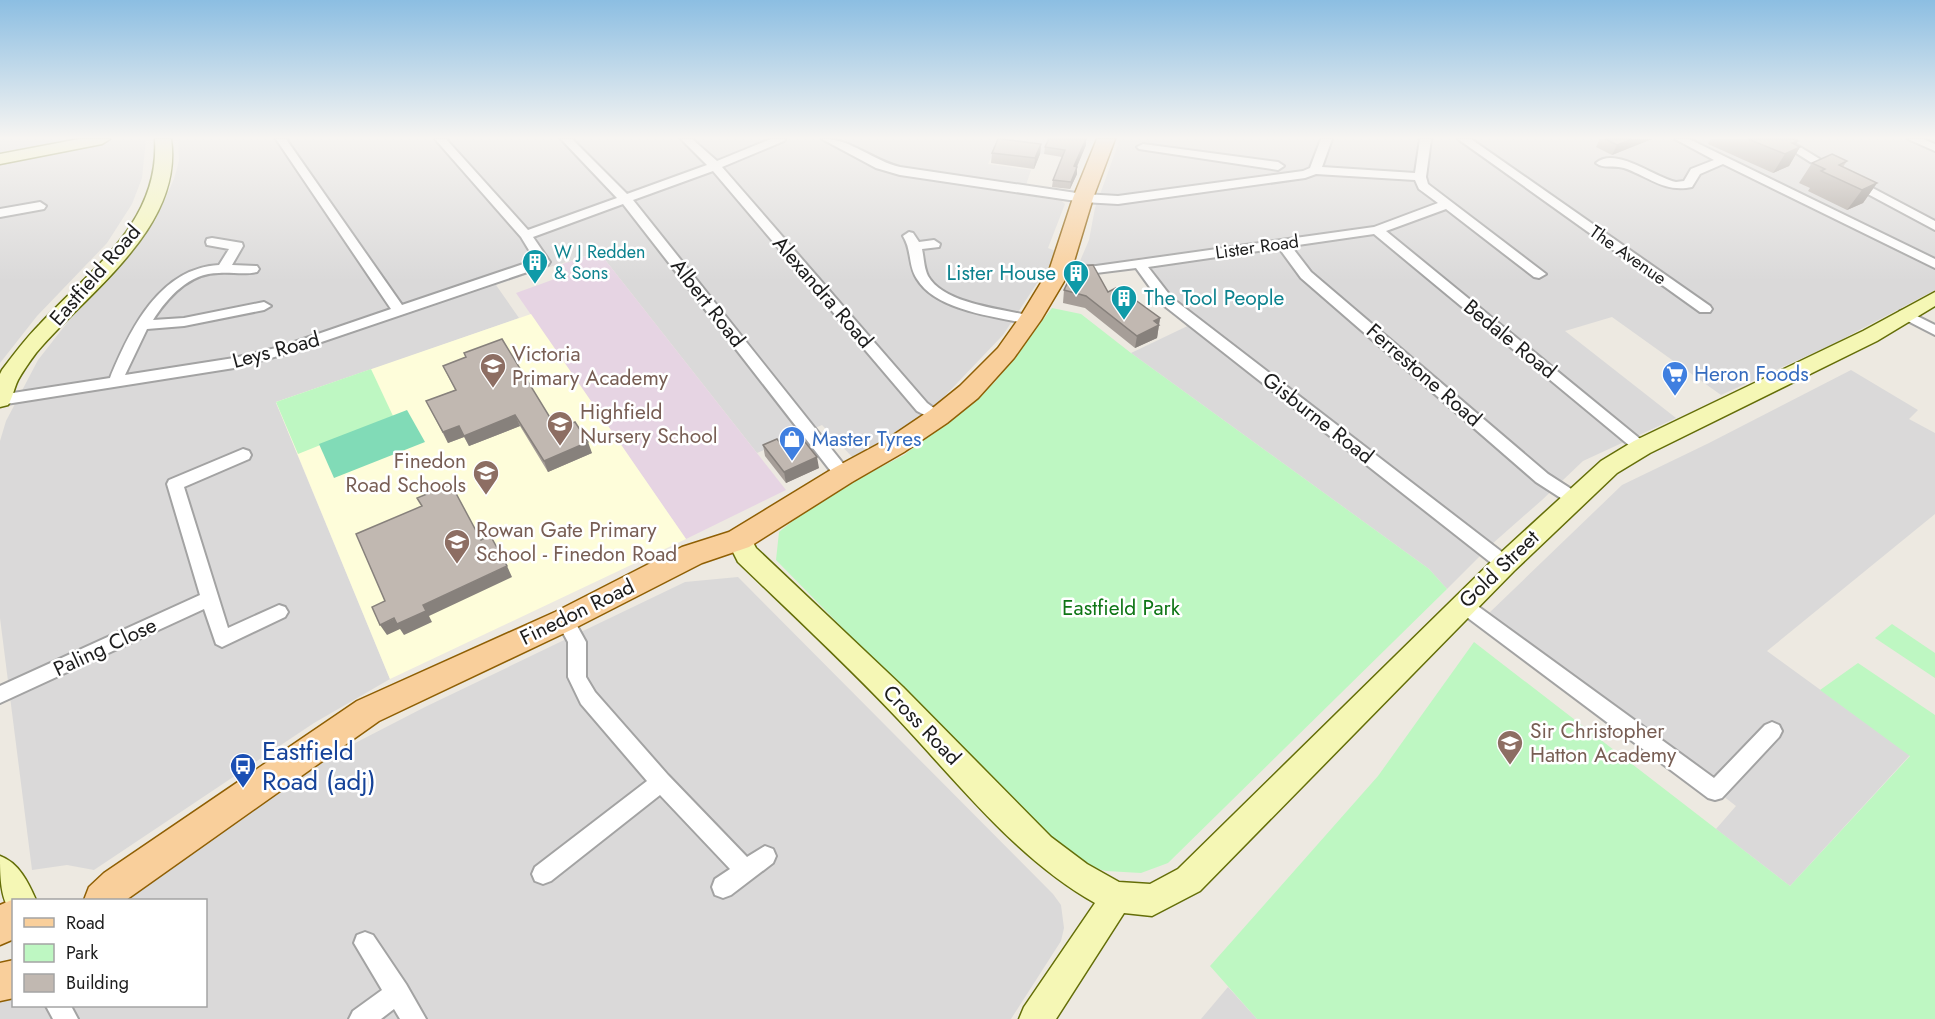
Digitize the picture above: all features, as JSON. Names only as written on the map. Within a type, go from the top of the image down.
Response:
[{"type":"main road","name":"Finedon Road","points":[[84,899],[109,893],[368,711],[565,620],[692,555],[739,540],[843,475],[895,446],[938,417],[969,392],[1006,353],[1029,320],[1061,268],[1087,187]]},
{"type":"street","name":"Eastfield Road","points":[[0,400],[10,375],[37,341],[85,291],[138,229],[151,207],[159,187]]},
{"type":"street","points":[[314,187],[400,312]]},
{"type":"street","points":[[482,187],[525,236],[661,187]]},
{"type":"street","name":"Albert Road","points":[[613,187],[626,200],[843,475]]},
{"type":"street","name":"Alexandra Road","points":[[733,187],[922,407],[938,417]]},
{"type":"street","points":[[1010,187],[1083,198],[1118,200],[1218,187]]},
{"type":"street","points":[[1424,187],[1539,274]]},
{"type":"street","name":"The Avenue","points":[[1531,187],[1705,309]]},
{"type":"street","points":[[1778,187],[1935,264]]},
{"type":"street","points":[[1862,187],[1935,226]]},
{"type":"street","name":"Lister Road","points":[[1061,268],[1080,271],[1140,264],[1377,230],[1448,204]]},
{"type":"street","points":[[0,213],[40,206]]},
{"type":"street","name":"Bedale Road","points":[[1377,230],[1642,447]]},
{"type":"street","name":"Leys Road","points":[[0,400],[115,384],[234,363],[284,351],[543,261],[525,236]]},
{"type":"street","points":[[934,244],[913,241],[921,276],[936,292],[958,301],[1029,320]]},
{"type":"street","points":[[212,242],[237,246],[223,269]]},
{"type":"street","name":"Ferrestone Road","points":[[1282,244],[1306,275],[1542,478],[1573,498]]},
{"type":"street","name":"Gisburne Road","points":[[1140,264],[1167,301],[1505,564]]},
{"type":"street","points":[[115,384],[129,347],[143,325],[180,282],[201,271],[252,269]]},
{"type":"street","name":"Gold Street","points":[[1116,897],[1152,900],[1189,880],[1462,604],[1573,498],[1609,467],[1642,447],[1864,338],[1935,298]]},
{"type":"street","points":[[143,325],[184,322],[264,306]]},
{"type":"street","points":[[1905,314],[1935,331]]},
{"type":"street","points":[[243,455],[176,484],[222,639],[279,612]]},
{"type":"street","name":"Cross Road","points":[[739,540],[747,555],[893,695],[1040,846],[1076,875],[1116,897]]},
{"type":"street","name":"Paling Close","points":[[0,695],[210,598]]},
{"type":"street","points":[[1462,604],[1715,791],[1772,731]]},
{"type":"street","points":[[565,620],[577,642],[577,677],[588,698],[661,782],[745,870]]},
{"type":"street","points":[[543,874],[661,782]]},
{"type":"street","points":[[723,887],[765,856]]},
{"type":"street","points":[[0,871],[8,877],[13,892],[20,899]]},
{"type":"street","points":[[1036,1019],[1100,925],[1116,897]]},
{"type":"street","points":[[365,943],[414,1019]]},
{"type":"street","points":[[361,1019],[398,992]]},
{"type":"shaded area","points":[[0,187],[139,187],[132,204],[107,243],[37,316],[0,363]]},
{"type":"shaded area","points":[[171,187],[968,187],[1062,201],[1065,204],[1048,248],[1080,261],[1089,240],[1095,208],[1103,187],[1773,187],[1935,268],[1935,290],[1831,345],[1721,395],[1612,317],[1565,331],[1676,418],[1583,461],[1492,544],[1447,589],[1429,569],[1131,353],[1198,321],[1167,294],[1145,257],[1043,274],[1003,335],[940,401],[885,443],[854,459],[822,425],[757,453],[599,252],[543,269],[496,285],[519,318],[276,403],[390,679],[314,723],[94,870],[67,865],[32,870],[0,618],[0,441],[6,421],[38,360],[70,319],[119,268],[155,221]]},
{"type":"shaded area","points":[[1787,187],[1935,187],[1935,260]]},
{"type":"shaded area","points":[[599,252],[786,490],[686,539],[516,293],[563,276],[556,266]]},
{"type":"shaded area","name":"Finedon Road Schools","points":[[531,314],[686,539],[390,679],[276,402]]},
{"type":"shaded area","points":[[1851,370],[1918,410],[1909,419],[1935,433],[1935,514],[1767,651],[1910,755],[1790,886],[1716,829],[1736,806],[1488,614],[1622,485]]},
{"type":"shaded area","points":[[738,577],[1053,894],[1061,905],[1064,928],[1061,941],[1011,1019],[0,1019],[0,999],[12,997],[12,1007],[207,1007],[207,899],[129,899],[297,773],[425,707],[685,582]]},
{"type":"shaded area","points":[[1228,987],[1257,1019],[1201,1019]]},
{"type":"green space","name":"Eastfield Park","points":[[1052,308],[1081,314],[1131,353],[1429,569],[1447,589],[1168,863],[1141,873],[1106,871],[1072,862],[776,560],[779,532],[820,499],[904,455],[995,382]]},
{"type":"green space","points":[[371,369],[393,416],[298,454],[276,402]]},
{"type":"green space","points":[[407,410],[425,442],[334,478],[319,444]]},
{"type":"green space","points":[[1892,624],[1935,653],[1935,678],[1875,638]]},
{"type":"green space","name":"Sir Christopher Hatton Academy","points":[[1474,642],[1790,886],[1910,756],[1820,690],[1858,663],[1935,715],[1935,1019],[1257,1019],[1210,966],[1378,776]]},
{"type":"building","points":[[1855,187],[1869,187],[1862,190]]},
{"type":"building","points":[[1093,265],[1108,292],[1116,288],[1131,300],[1134,299],[1160,318],[1154,321],[1159,325],[1137,336],[1086,296],[1064,290],[1075,267]]},
{"type":"building","points":[[502,339],[557,429],[575,422],[588,442],[544,461],[515,415],[464,436],[459,426],[443,432],[426,401],[456,390],[443,366],[466,357],[464,353]]},
{"type":"building","points":[[801,437],[817,457],[784,472],[763,445],[777,439],[782,445]]},
{"type":"building","name":"Rowan Gate Primary School - Finedon Road","points":[[451,484],[481,540],[490,535],[507,566],[423,605],[426,611],[397,624],[394,618],[380,625],[372,607],[385,601],[356,534],[422,506],[417,498]]},
{"type":"place","name":"W J Redden & Sons","points":[[535,285]]},
{"type":"place","name":"Lister House","points":[[1076,296]]},
{"type":"place","name":"The Tool People","points":[[1124,321]]},
{"type":"place","name":"Victoria Primary Academy","points":[[493,389]]},
{"type":"place","name":"Heron Foods","points":[[1675,397]]},
{"type":"place","name":"Highfield Nursery School","points":[[560,447]]},
{"type":"place","name":"Master Tyres","points":[[792,462]]},
{"type":"place","name":"Finedon Road Schools","points":[[486,496]]},
{"type":"place","name":"Rowan Gate Primary School - Finedon Road","points":[[457,565]]},
{"type":"place","name":"Sir Christopher Hatton Academy","points":[[1510,766]]},
{"type":"place","name":"Eastfield Road (adj)","points":[[243,789]]}]
